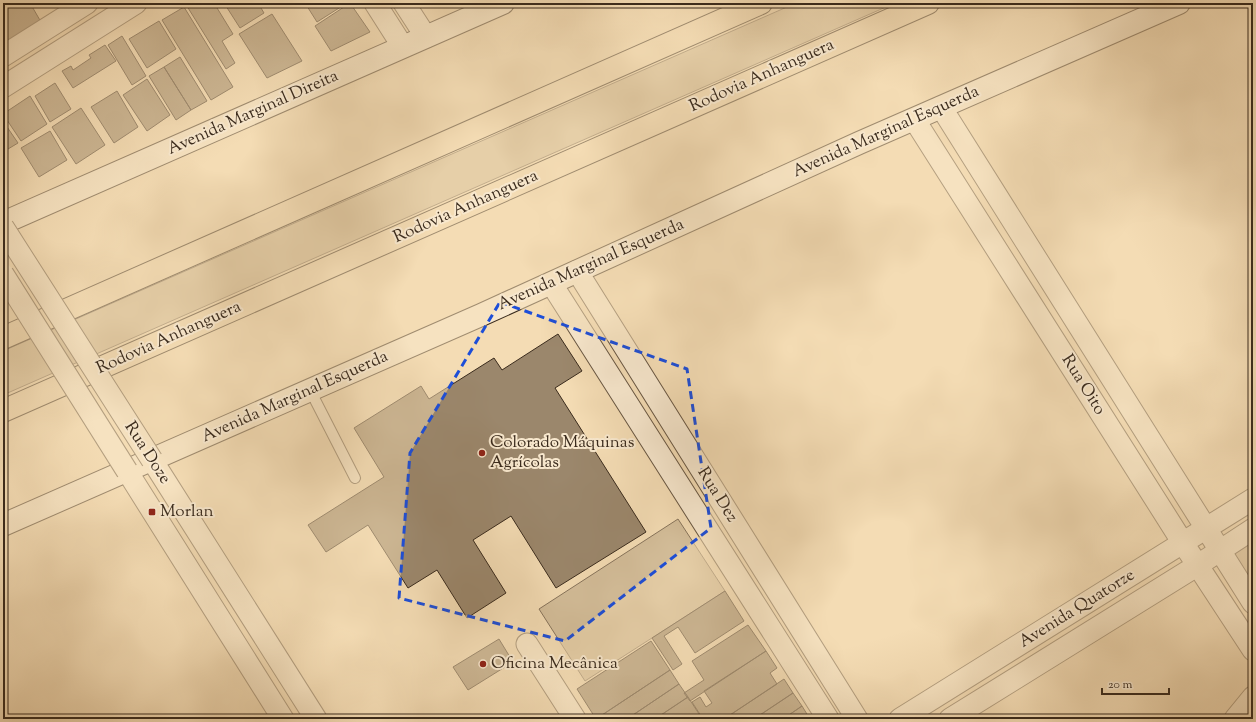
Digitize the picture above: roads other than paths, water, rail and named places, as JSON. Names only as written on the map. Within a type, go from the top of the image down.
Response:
[{"type":"highway","points":[[3,338],[761,3]]},
{"type":"highway","name":"Rodovia Anhanguera","points":[[3,410],[928,3]]},
{"type":"main road","name":"Avenida Marginal Direita","points":[[3,223],[503,3]]},
{"type":"main road","name":"Avenida Marginal Esquerda","points":[[3,526],[551,283],[914,119],[1179,3]]},
{"type":"street","points":[[3,56],[87,3]]},
{"type":"street","points":[[3,87],[136,3]]},
{"type":"street","points":[[375,3],[403,47]]},
{"type":"street","points":[[404,3],[426,37]]},
{"type":"street","name":"Rua Oito","points":[[941,107],[1253,604]]},
{"type":"street","name":"Rua Oito","points":[[914,119],[1183,543],[1253,650]]},
{"type":"street","name":"Rua Doze","points":[[3,227],[316,719]]},
{"type":"street","name":"Rua Dez","points":[[577,271],[857,719]]},
{"type":"street","name":"Rua Doze","points":[[3,274],[283,719]]},
{"type":"street","name":"Rua Dez","points":[[551,283],[828,719]]},
{"type":"street","name":"Avenida Quatorze","points":[[900,719],[1253,499]]},
{"type":"street","name":"Avenida Quatorze","points":[[950,719],[1198,565],[1253,529]]},
{"type":"street","points":[[527,644],[575,719]]},
{"type":"street","points":[[1235,719],[1253,697]]},
{"type":"lane","points":[[310,390],[355,478]]},
{"type":"place","name":"Colorado Máquinas Agrícolas","points":[[482,453]]},
{"type":"place","name":"Morlan","points":[[152,512]]},
{"type":"place","name":"Oficina Mecânica","points":[[483,664]]}]
